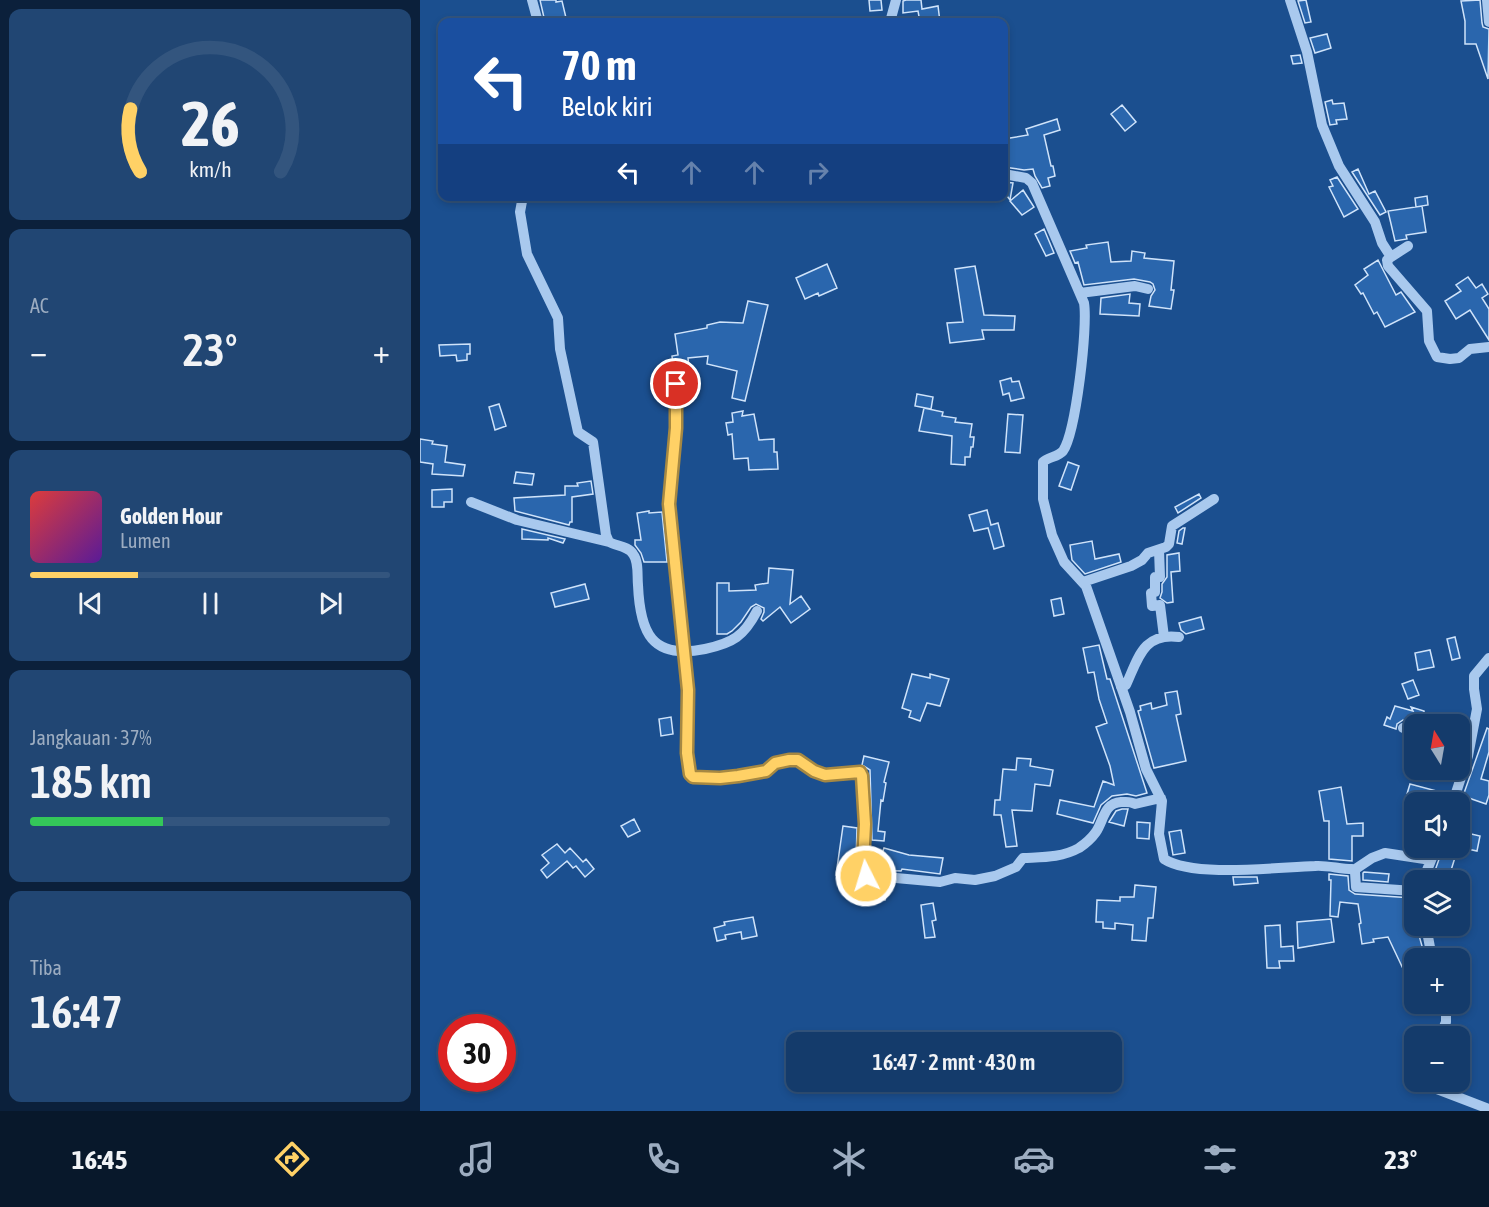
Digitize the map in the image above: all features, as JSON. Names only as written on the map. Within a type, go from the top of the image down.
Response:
[{"type":"street","points":[[532,0],[536,18]]},
{"type":"street","points":[[891,18],[896,0]]},
{"type":"street","points":[[1290,0],[1307,52],[1322,125],[1339,166],[1375,222],[1382,243],[1391,257]]},
{"type":"street","points":[[1487,0],[1489,22]]},
{"type":"street","points":[[1008,175],[1019,176],[1032,183],[1080,293],[1085,311],[1076,407],[1071,431],[1062,451],[1043,462],[1043,499],[1052,535],[1064,562],[1083,582],[1121,687],[1146,769],[1161,798],[1159,841],[1164,859],[1168,862],[1202,869],[1319,866],[1354,870],[1372,858],[1385,853],[1431,860],[1427,870]]},
{"type":"street","points":[[521,201],[520,212],[527,254],[558,318],[560,349],[568,377],[578,432],[593,442],[609,542]]},
{"type":"street","points":[[1408,246],[1387,260],[1388,267],[1427,311],[1429,341],[1437,357],[1459,358],[1470,349],[1489,347]]},
{"type":"street","points":[[1080,293],[1135,286],[1148,289]]},
{"type":"street","points":[[677,371],[676,428],[669,504],[688,690],[687,753],[690,774],[693,777],[738,776],[766,771],[775,763],[789,760],[798,760],[814,771],[825,775],[860,772],[865,824],[863,863],[866,876],[875,879],[885,877],[940,882],[955,878],[975,880],[995,876],[1016,867],[1023,858],[1037,859],[1077,849],[1092,837],[1108,807],[1115,802],[1131,801],[1135,804],[1161,798]]},
{"type":"street","points":[[1083,582],[1131,566],[1142,560],[1148,553],[1169,544],[1172,526],[1214,499]]},
{"type":"street","points":[[471,502],[518,520],[627,548],[635,556],[638,570],[641,614],[651,640],[657,645],[683,653],[738,638],[751,623],[757,611]]},
{"type":"street","points":[[1159,550],[1160,577],[1155,577],[1155,592],[1151,593],[1152,606],[1160,605],[1164,637]]},
{"type":"street","points":[[1121,687],[1126,685],[1140,652],[1155,640],[1164,637],[1179,637]]},
{"type":"street","points":[[1470,733],[1478,708],[1474,676],[1489,657]]},
{"type":"street","points":[[1354,870],[1356,887],[1404,890]]},
{"type":"street","points":[[1444,1092],[1489,1109]]},
{"type":"building","points":[[540,0],[562,1],[566,18],[544,18]]},
{"type":"building","points":[[869,0],[881,0],[882,10],[870,11]]},
{"type":"building","points":[[921,0],[922,9],[938,6],[940,18],[919,18],[918,11],[903,13],[903,1]]},
{"type":"building","points":[[1306,0],[1311,22],[1305,23],[1298,1]]},
{"type":"building","points":[[1480,0],[1483,27],[1489,29],[1488,79],[1476,44],[1465,44],[1465,21],[1461,1]]},
{"type":"building","points":[[1327,34],[1331,48],[1315,53],[1310,38]]},
{"type":"building","points":[[1300,55],[1302,63],[1293,64],[1291,56]]},
{"type":"building","points":[[1332,100],[1333,104],[1344,103],[1347,119],[1336,120],[1337,124],[1330,125],[1325,102]]},
{"type":"building","points":[[1122,105],[1136,122],[1125,131],[1111,114]]},
{"type":"building","points":[[1057,119],[1060,130],[1044,135],[1055,176],[1048,178],[1050,186],[1042,188],[1033,169],[1008,168],[1008,138],[1028,135],[1026,129]]},
{"type":"building","points":[[1358,169],[1369,194],[1375,191],[1386,212],[1380,215],[1352,172]]},
{"type":"building","points":[[1337,177],[1358,209],[1344,217],[1329,187],[1333,186],[1330,180]]},
{"type":"building","points":[[1008,182],[1013,183],[1010,200],[1008,197]]},
{"type":"building","points":[[1023,190],[1034,207],[1022,215],[1010,201]]},
{"type":"building","points":[[1427,196],[1428,205],[1416,207],[1415,198]]},
{"type":"building","points":[[1422,206],[1426,232],[1406,235],[1407,239],[1395,241],[1388,211]]},
{"type":"building","points":[[1044,229],[1054,253],[1046,256],[1035,234]]},
{"type":"building","points":[[1108,242],[1111,262],[1131,261],[1132,251],[1145,253],[1144,258],[1174,261],[1171,290],[1174,290],[1171,309],[1149,306],[1155,290],[1150,282],[1134,279],[1084,285],[1078,262],[1075,263],[1070,251],[1087,248],[1086,245]]},
{"type":"building","points":[[1378,260],[1396,295],[1401,292],[1415,312],[1385,327],[1377,312],[1374,314],[1363,293],[1361,294],[1355,285],[1368,275],[1364,269]]},
{"type":"building","points":[[827,264],[837,288],[805,299],[796,278]]},
{"type":"building","points":[[975,266],[984,315],[1015,316],[1014,330],[982,330],[984,339],[950,343],[947,323],[963,322],[955,269]]},
{"type":"building","points":[[1468,277],[1476,288],[1482,284],[1488,294],[1482,298],[1489,309],[1489,340],[1470,310],[1456,319],[1445,301],[1461,291],[1456,285]]},
{"type":"building","points":[[1130,294],[1129,303],[1140,304],[1139,316],[1100,314],[1101,298]]},
{"type":"building","points":[[748,301],[768,305],[745,401],[732,398],[737,371],[707,364],[708,356],[688,358],[689,368],[684,368],[680,364],[673,365],[672,356],[678,355],[675,334],[707,328],[707,325],[720,322],[743,323]]},
{"type":"building","points":[[470,344],[470,354],[467,354],[467,360],[457,361],[456,355],[440,356],[439,345]]},
{"type":"building","points":[[1011,378],[1012,382],[1019,381],[1024,398],[1011,401],[1009,393],[1003,395],[1000,381]]},
{"type":"building","points":[[917,394],[933,397],[931,409],[915,406]]},
{"type":"building","points":[[499,404],[506,426],[495,430],[489,407]]},
{"type":"building","points":[[924,408],[943,412],[942,416],[956,418],[955,422],[972,424],[970,437],[974,437],[973,447],[971,447],[970,457],[965,457],[965,465],[951,464],[952,436],[919,431]]},
{"type":"building","points":[[743,411],[742,416],[754,414],[759,440],[774,439],[778,469],[749,470],[748,458],[734,459],[732,434],[728,435],[726,423],[733,422],[732,413]]},
{"type":"building","points":[[1008,414],[1023,415],[1020,453],[1005,452]]},
{"type":"building","points":[[420,439],[433,441],[432,444],[447,446],[445,462],[465,465],[463,476],[432,474],[433,464],[420,462]]},
{"type":"building","points":[[1068,462],[1079,466],[1071,490],[1059,486]]},
{"type":"building","points":[[516,472],[534,474],[532,485],[514,483]]},
{"type":"building","points":[[591,481],[593,494],[572,497],[572,522],[569,525],[515,511],[514,498],[565,495],[565,486],[578,486],[577,483]]},
{"type":"building","points":[[452,489],[452,502],[444,502],[444,507],[432,507],[432,490]]},
{"type":"building","points":[[1199,494],[1201,498],[1178,513],[1175,507]]},
{"type":"building","points":[[987,510],[991,525],[998,523],[1004,546],[994,549],[988,528],[974,531],[969,515]]},
{"type":"building","points":[[649,511],[649,513],[662,512],[667,562],[644,562],[635,545],[635,540],[641,540],[637,513]]},
{"type":"building","points":[[1185,528],[1182,544],[1177,543],[1179,531]]},
{"type":"building","points":[[522,529],[565,539],[563,543],[548,538],[548,540],[522,539]]},
{"type":"building","points":[[1092,541],[1095,559],[1119,554],[1121,562],[1085,574],[1072,560],[1070,545]]},
{"type":"building","points":[[1179,553],[1180,571],[1171,572],[1173,602],[1167,603],[1160,598],[1162,584],[1167,577],[1167,555]]},
{"type":"building","points":[[769,568],[793,570],[790,604],[801,596],[810,609],[791,623],[780,607],[763,621],[761,619],[764,608],[756,604],[732,631],[727,634],[717,634],[717,583],[729,583],[729,591],[756,590],[755,585],[768,583]]},
{"type":"building","points":[[585,584],[589,599],[555,607],[551,593]]},
{"type":"building","points":[[1061,598],[1064,614],[1054,616],[1051,600]]},
{"type":"building","points":[[1201,617],[1204,629],[1186,634],[1181,630],[1179,623]]},
{"type":"building","points":[[1455,637],[1460,658],[1452,660],[1447,639]]},
{"type":"building","points":[[1099,645],[1107,679],[1110,679],[1147,793],[1136,796],[1127,794],[1112,796],[1101,805],[1093,823],[1057,814],[1060,800],[1094,807],[1103,781],[1114,785],[1110,766],[1096,727],[1107,723],[1099,699],[1094,672],[1088,673],[1083,648]]},
{"type":"building","points":[[1430,650],[1434,667],[1418,670],[1415,653]]},
{"type":"building","points":[[912,674],[930,678],[930,674],[949,679],[940,706],[927,703],[920,721],[909,717],[911,711],[902,708]]},
{"type":"building","points":[[1413,680],[1419,695],[1408,699],[1402,684]]},
{"type":"building","points":[[1177,691],[1181,714],[1176,715],[1186,761],[1154,768],[1138,711],[1141,710],[1140,706],[1151,703],[1152,709],[1167,705],[1165,693]]},
{"type":"building","points":[[1395,706],[1413,711],[1411,707],[1427,714],[1404,714],[1404,720],[1397,724],[1396,729],[1384,725],[1387,717],[1390,719]]},
{"type":"building","points":[[671,717],[673,734],[661,736],[659,719]]},
{"type":"building","points":[[1487,728],[1489,729],[1489,752],[1481,779],[1489,781],[1489,795],[1486,804],[1470,798],[1470,792],[1464,792]]},
{"type":"building","points":[[864,756],[889,762],[884,782],[886,783],[883,801],[881,800],[878,831],[885,832],[884,841],[872,840],[870,770],[862,765]]},
{"type":"building","points":[[1017,758],[1031,759],[1030,766],[1053,770],[1050,786],[1035,784],[1032,811],[1012,810],[1017,846],[1006,847],[1001,815],[994,815],[995,800],[1000,800],[1003,769],[1016,770]]},
{"type":"building","points":[[1410,784],[1440,792],[1408,792]]},
{"type":"building","points":[[1341,787],[1347,824],[1363,823],[1363,836],[1352,836],[1352,861],[1329,859],[1329,821],[1324,821],[1319,791]]},
{"type":"building","points":[[1128,809],[1124,826],[1109,822],[1116,811]]},
{"type":"building","points":[[634,819],[640,831],[628,837],[621,826]]},
{"type":"building","points":[[1137,822],[1150,823],[1149,839],[1137,838]]},
{"type":"building","points":[[843,826],[857,828],[856,863],[860,881],[873,886],[887,885],[885,900],[864,898],[865,895],[849,893],[851,876],[836,875]]},
{"type":"building","points":[[1181,830],[1185,853],[1173,855],[1169,832]]},
{"type":"building","points":[[1470,834],[1480,836],[1477,851],[1470,850]]},
{"type":"building","points":[[557,844],[565,853],[570,848],[583,862],[586,859],[594,869],[585,877],[576,866],[573,868],[567,861],[547,878],[541,870],[549,863],[542,855]]},
{"type":"building","points":[[884,848],[909,855],[943,858],[940,874],[902,869],[901,871],[872,870],[871,856],[881,857]]},
{"type":"building","points":[[1439,858],[1455,858],[1451,870],[1435,870]]},
{"type":"building","points":[[1364,872],[1389,874],[1388,882],[1363,880]]},
{"type":"building","points":[[1329,874],[1348,876],[1349,890],[1355,894],[1404,897],[1404,936],[1419,936],[1423,948],[1404,948],[1404,971],[1388,937],[1373,939],[1374,942],[1362,944],[1358,904],[1340,902],[1338,917],[1330,916],[1331,880],[1329,880]]},
{"type":"building","points":[[1233,877],[1257,877],[1258,883],[1234,885]]},
{"type":"building","points":[[1135,885],[1156,887],[1153,918],[1148,918],[1146,941],[1132,940],[1133,925],[1115,923],[1115,929],[1103,928],[1103,922],[1096,922],[1097,900],[1120,901],[1120,897],[1134,897]]},
{"type":"building","points":[[933,903],[936,920],[932,921],[935,937],[925,938],[921,905]]},
{"type":"building","points":[[753,917],[757,936],[742,939],[741,932],[725,935],[726,939],[717,941],[714,928],[725,925],[724,922]]},
{"type":"building","points":[[1331,919],[1334,942],[1298,948],[1297,922]]},
{"type":"building","points":[[1280,925],[1281,947],[1293,946],[1294,961],[1279,961],[1280,968],[1267,968],[1265,926]]},
{"type":"route","points":[[676,384],[676,428],[669,504],[688,690],[687,753],[690,774],[693,777],[738,776],[766,771],[775,763],[789,760],[798,760],[814,771],[825,775],[860,772],[865,824],[863,863],[866,876]]}]
